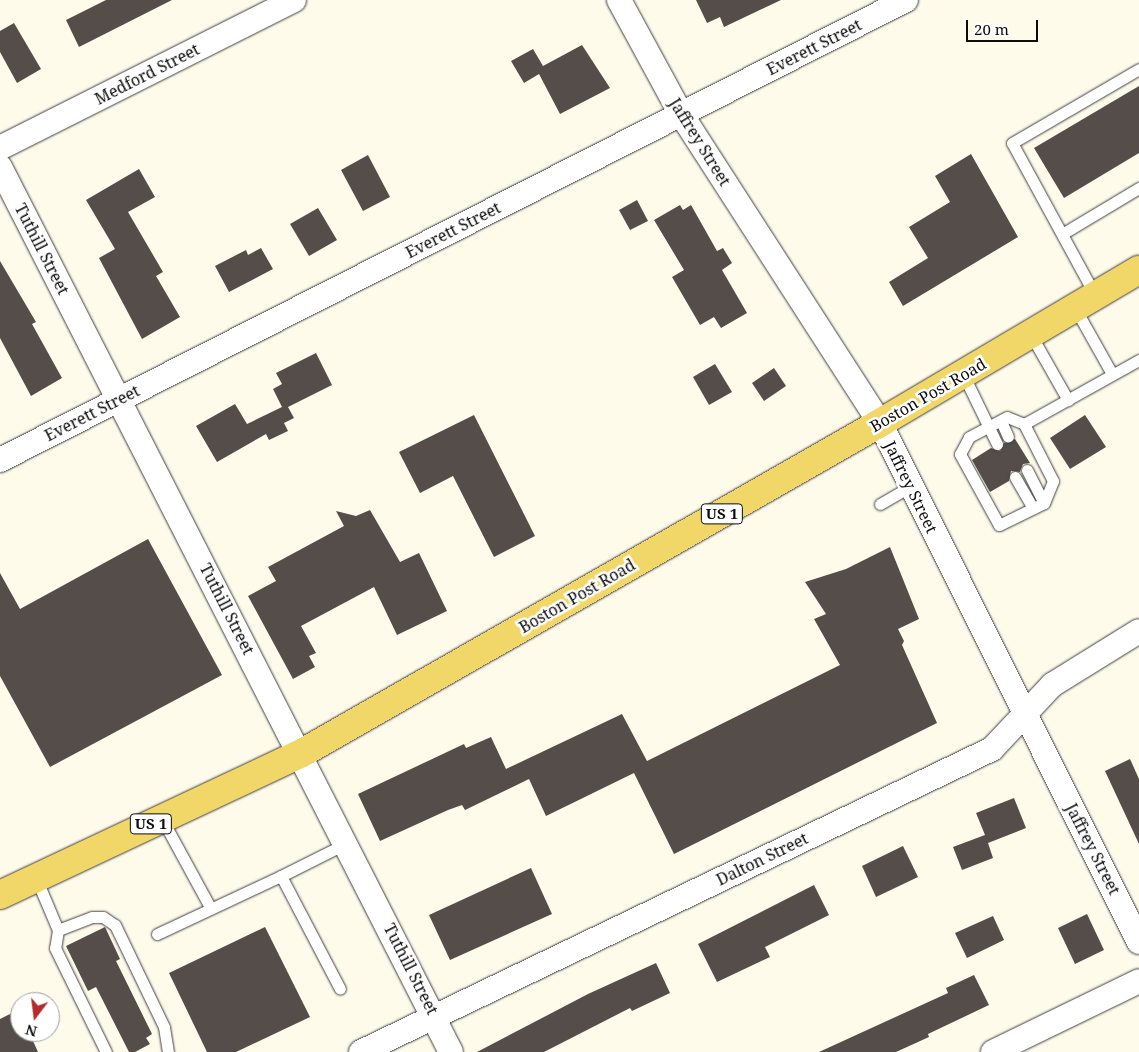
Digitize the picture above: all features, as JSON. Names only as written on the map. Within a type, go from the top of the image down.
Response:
[{"type":"main road","name":"Boston Post Road","points":[[0,895],[302,753],[880,423],[1139,270]]},
{"type":"street","name":"Medford Street","points":[[0,148],[294,0]]},
{"type":"street","name":"Jaffrey Street","points":[[619,0],[681,114],[880,423],[910,487],[1139,942]]},
{"type":"street","name":"Everett Street","points":[[0,460],[906,0]]},
{"type":"street","name":"Tuthill Street","points":[[0,167],[302,753],[435,1016],[451,1052]]},
{"type":"street","name":"Dalton Street","points":[[360,1052],[992,748],[1026,715],[1052,685],[1139,631]]},
{"type":"street","points":[[993,1052],[1139,981]]},
{"type":"lane","points":[[1112,374],[1062,234],[1012,143],[1139,69]]},
{"type":"lane","points":[[1062,234],[1139,188]]},
{"type":"lane","points":[[1031,335],[1068,400]]},
{"type":"lane","points":[[1024,424],[1139,360]]},
{"type":"lane","points":[[963,374],[998,444]]},
{"type":"lane","points":[[1007,417],[1024,424],[1053,481],[1038,505],[999,526],[960,454],[969,437],[1000,421],[1007,417]]},
{"type":"lane","points":[[1000,421],[1008,437]]},
{"type":"lane","points":[[1027,470],[1038,505]]},
{"type":"lane","points":[[1014,477],[1038,505]]},
{"type":"lane","points":[[880,504],[910,487]]},
{"type":"lane","points":[[162,819],[211,909]]},
{"type":"lane","points":[[157,934],[347,843]]},
{"type":"lane","points":[[281,876],[340,989]]},
{"type":"lane","points":[[36,878],[58,930],[55,948],[106,1052]]},
{"type":"lane","points":[[58,930],[92,916],[103,917],[115,925],[164,1028],[168,1052]]},
{"type":"building","points":[[106,0],[172,0],[79,47],[66,20]]},
{"type":"building","points":[[696,0],[781,0],[724,27],[720,17],[707,23]]},
{"type":"building","points":[[14,23],[41,69],[17,83],[0,52],[0,31]]},
{"type":"building","points":[[582,45],[610,88],[560,114],[539,74],[524,83],[511,61],[533,49],[543,66]]},
{"type":"building","points":[[1139,86],[1139,153],[1064,198],[1034,148]]},
{"type":"building","points":[[971,154],[1018,237],[903,306],[889,282],[928,258],[909,227],[950,202],[935,176]]},
{"type":"building","points":[[368,155],[390,197],[363,211],[341,170]]},
{"type":"building","points":[[139,169],[155,197],[128,212],[163,272],[156,276],[180,317],[142,339],[99,258],[115,249],[86,200]]},
{"type":"building","points":[[637,200],[648,221],[630,230],[619,210]]},
{"type":"building","points":[[680,205],[683,210],[691,205],[717,251],[723,248],[732,263],[722,270],[747,313],[721,328],[714,317],[700,325],[672,277],[684,270],[654,220]]},
{"type":"building","points":[[318,208],[337,240],[309,256],[290,224]]},
{"type":"building","points":[[261,248],[273,269],[229,292],[215,266],[246,250],[248,255]]},
{"type":"building","points":[[0,261],[36,322],[32,324],[62,378],[31,396],[0,338]]},
{"type":"building","points":[[316,353],[332,385],[288,407],[294,418],[284,423],[288,431],[269,440],[266,434],[217,462],[196,426],[235,404],[247,424],[282,407],[273,389],[282,384],[276,373]]},
{"type":"building","points":[[715,364],[732,392],[709,405],[693,377]]},
{"type":"building","points":[[774,368],[786,386],[764,401],[752,383]]},
{"type":"building","points":[[474,415],[535,536],[494,557],[453,476],[420,493],[399,452]]},
{"type":"building","points":[[1085,415],[1106,447],[1070,469],[1050,438]]},
{"type":"building","points":[[1015,439],[1030,463],[1023,464],[1020,472],[1011,471],[1009,481],[990,492],[972,460],[991,448],[1000,451],[1004,443]]},
{"type":"building","points":[[370,510],[400,562],[419,553],[447,611],[397,635],[374,587],[301,626],[316,653],[309,656],[315,667],[293,679],[248,596],[276,581],[268,567],[344,526],[336,511],[356,516]]},
{"type":"building","points":[[148,539],[222,675],[50,767],[0,676],[0,573],[20,609]]},
{"type":"building","points":[[890,547],[919,619],[898,629],[904,641],[902,645],[937,723],[674,854],[634,773],[546,816],[529,779],[465,810],[462,805],[448,810],[380,841],[358,794],[464,744],[466,748],[491,737],[506,769],[622,714],[647,761],[840,665],[814,619],[826,614],[805,582],[846,569]]},
{"type":"building","points":[[1130,759],[1139,779],[1139,844],[1105,771]]},
{"type":"building","points":[[1014,798],[1026,828],[988,843],[993,858],[962,870],[953,847],[985,835],[976,813]]},
{"type":"building","points":[[903,846],[918,877],[876,897],[862,866]]},
{"type":"building","points":[[531,868],[552,914],[450,960],[429,915]]},
{"type":"building","points":[[814,885],[829,915],[765,947],[770,957],[717,982],[698,944]]},
{"type":"building","points":[[1087,914],[1104,950],[1075,964],[1058,928]]},
{"type":"building","points":[[993,916],[1004,940],[967,958],[955,933]]},
{"type":"building","points":[[105,927],[120,959],[116,961],[152,1034],[146,1038],[150,1044],[135,1052],[129,1052],[96,987],[88,991],[66,946]]},
{"type":"building","points":[[265,927],[310,1017],[236,1052],[207,1052],[169,973]]},
{"type":"building","points":[[656,963],[670,993],[632,1011],[630,1008],[544,1052],[477,1052],[588,994]]},
{"type":"building","points":[[974,975],[989,1005],[928,1034],[929,1037],[896,1052],[819,1052],[948,993],[946,988]]},
{"type":"building","points":[[10,1014],[10,1042],[34,1042],[38,1052],[0,1052],[0,1019]]}]
